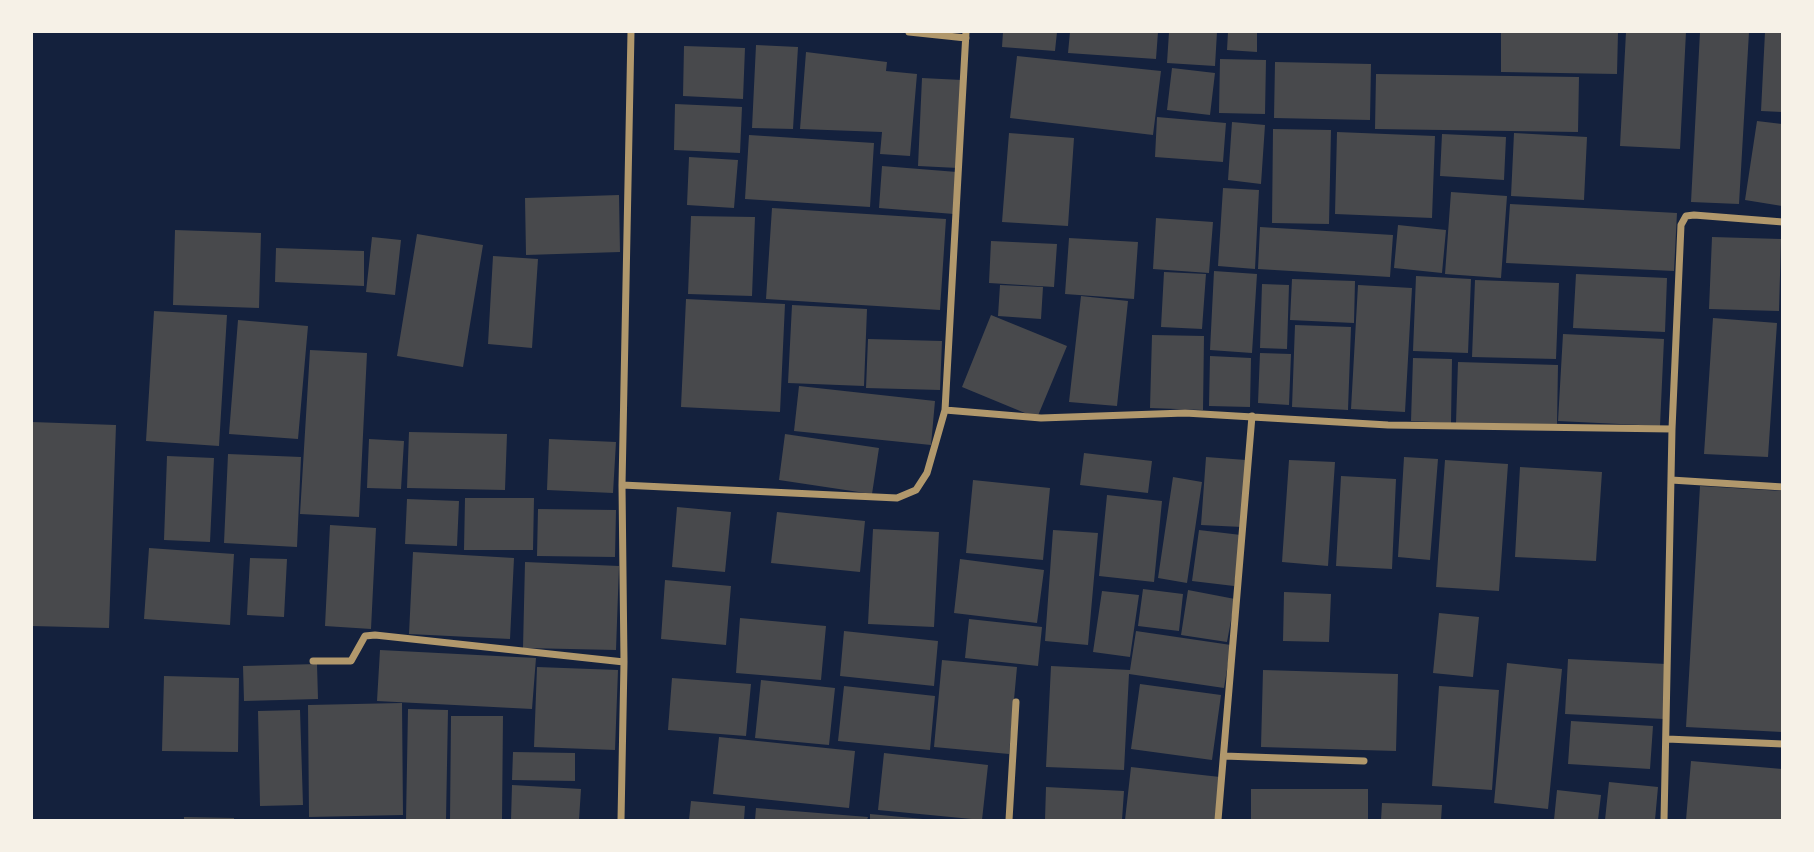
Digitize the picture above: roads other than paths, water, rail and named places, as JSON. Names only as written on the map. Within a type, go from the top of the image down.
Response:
[{"type":"street","points":[[621,821],[624,662],[622,485],[631,32]]},
{"type":"street","points":[[622,485],[897,498],[916,490],[927,473],[944,410],[966,35],[909,32]]},
{"type":"street","points":[[1664,821],[1672,429],[1683,220],[1685,216],[1706,215],[1783,222]]},
{"type":"street","points":[[944,410],[1041,418],[1185,413],[1388,425],[1672,429]]},
{"type":"street","points":[[1218,821],[1252,416]]},
{"type":"street","points":[[1671,480],[1783,487]]},
{"type":"street","points":[[313,661],[351,661],[365,636],[375,635],[624,662]]},
{"type":"street","points":[[1009,821],[1016,702]]},
{"type":"street","points":[[1667,740],[1783,744]]},
{"type":"street","points":[[1224,757],[1364,761]]}]
